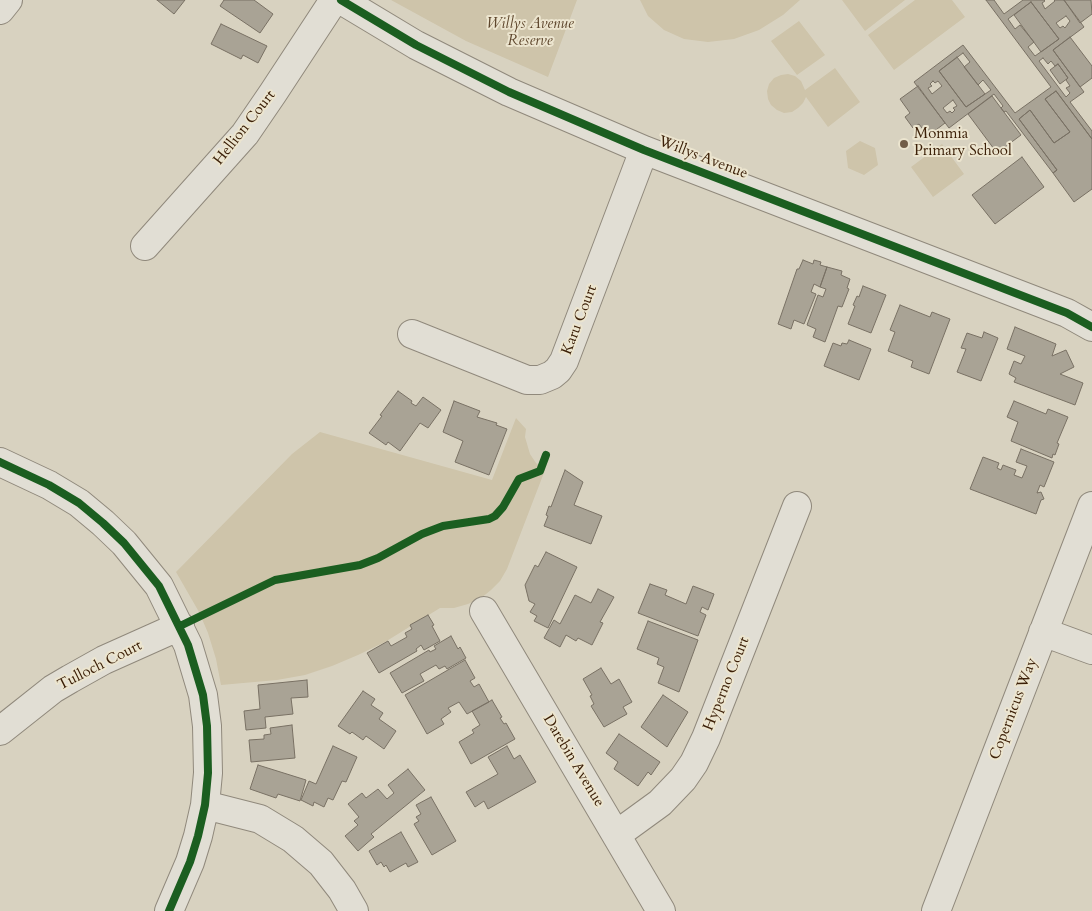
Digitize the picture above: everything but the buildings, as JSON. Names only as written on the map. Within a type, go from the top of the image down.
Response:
[{"type":"street","points":[[0,10],[8,0]]},
{"type":"street","name":"Hellion Court","points":[[145,246],[244,134],[334,0]]},
{"type":"street","name":"Willys Avenue","points":[[341,0],[416,45],[508,92],[644,150],[1080,315],[1092,327]]},
{"type":"street","name":"Karu Court","points":[[412,334],[526,380],[540,380],[552,375],[564,361],[644,150]]},
{"type":"street","points":[[0,462],[49,485],[79,503],[103,523],[136,556],[159,586],[180,626],[190,651],[203,695],[207,726],[208,752],[205,805],[190,862],[169,911]]},
{"type":"street","name":"Hyperno Court","points":[[616,835],[660,803],[683,779],[694,763],[797,503]]},
{"type":"street","name":"Copernicus Way","points":[[936,911],[1092,506]]},
{"type":"street","name":"Darebin Avenue","points":[[484,610],[660,911]]},
{"type":"street","name":"Tulloch Court","points":[[0,731],[53,689],[70,679],[104,660],[180,626]]},
{"type":"street","points":[[1043,632],[1092,650]]},
{"type":"street","points":[[205,805],[260,819],[293,839],[321,863],[342,890],[354,911]]},
{"type":"green space","name":"Willys Avenue Reserve","points":[[391,0],[577,0],[548,77],[466,41]]},
{"type":"green space","points":[[640,0],[800,0],[783,15],[759,30],[734,39],[708,42],[684,39],[664,30],[648,16]]},
{"type":"green space","points":[[842,0],[905,0],[865,31]]},
{"type":"green space","points":[[915,0],[952,0],[965,17],[894,70],[868,35]]},
{"type":"green space","points":[[799,21],[825,55],[797,75],[771,41]]},
{"type":"green space","points":[[835,68],[860,102],[828,127],[806,97],[803,103],[792,112],[784,113],[771,105],[767,91],[769,84],[774,78],[788,74],[795,76],[801,81],[805,90]]},
{"type":"green space","points":[[860,141],[875,148],[878,165],[864,175],[848,168],[846,151]]},
{"type":"green space","points":[[942,144],[964,174],[933,197],[911,167]]},
{"type":"green space","points":[[516,418],[526,429],[525,437],[530,454],[536,463],[545,470],[507,569],[500,581],[491,590],[481,598],[468,604],[454,608],[440,608],[385,642],[332,666],[305,675],[277,680],[221,685],[208,633],[199,612],[176,572],[292,454],[320,432],[492,480]]},
{"type":"cycle path","points":[[341,0],[416,45],[509,92],[644,150],[1067,313],[1092,327]]},
{"type":"cycle path","points":[[180,626],[275,580],[360,565],[378,558],[422,534],[443,526],[489,519],[495,516],[503,507],[519,479],[540,471],[546,455]]},
{"type":"cycle path","points":[[0,462],[49,485],[79,503],[124,543],[159,586],[188,645],[203,695],[207,726],[208,773],[205,805],[198,836],[190,862],[169,911]]},
{"type":"place","name":"Monmia Primary School","points":[[904,144]]}]
